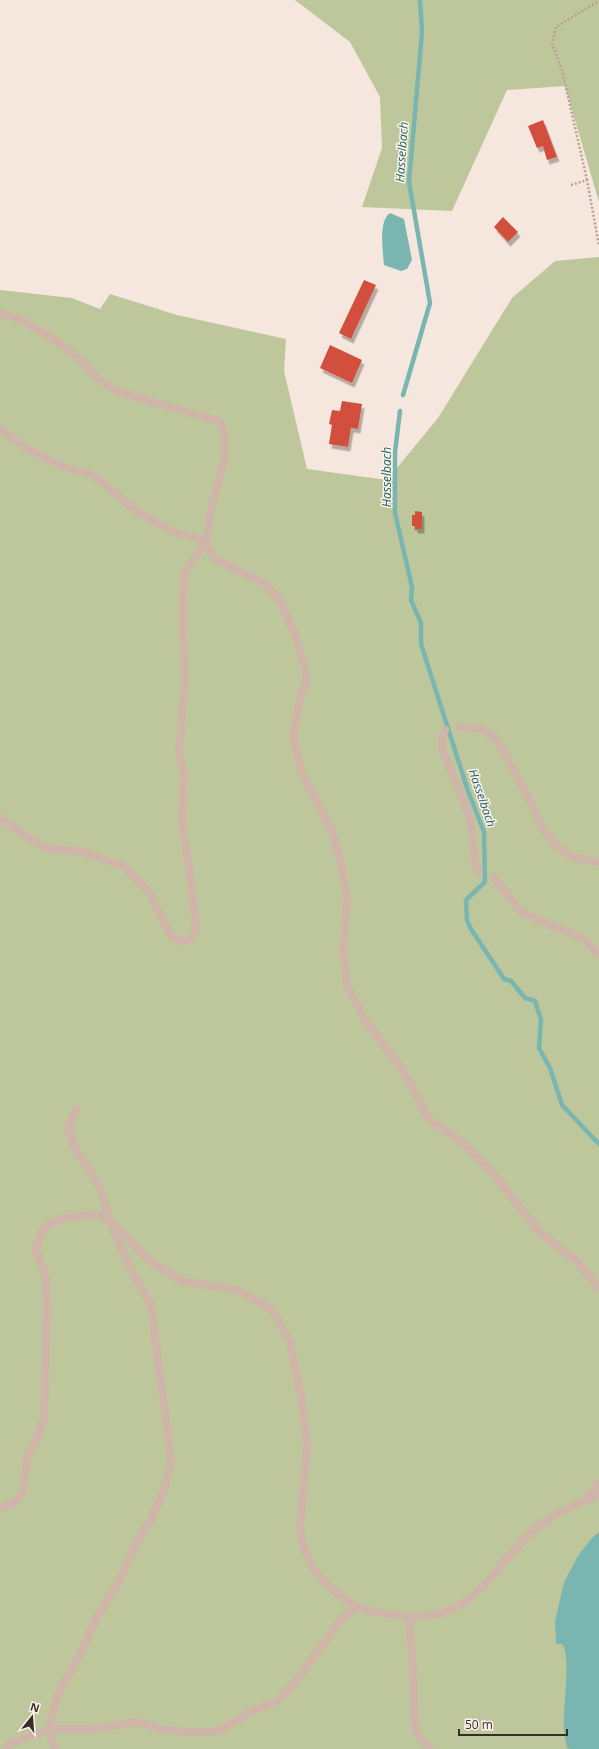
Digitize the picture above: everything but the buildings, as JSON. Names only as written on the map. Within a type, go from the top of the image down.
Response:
[{"type":"lane","points":[[0,313],[24,321],[58,342],[83,362],[96,377],[116,391],[221,422],[225,437],[225,458],[210,513],[206,541],[184,574],[183,621],[185,679],[179,752],[184,778],[182,821],[196,928],[191,939],[180,942],[170,934],[149,892],[125,867],[82,852],[46,848],[20,833],[0,817]]},
{"type":"lane","points":[[0,429],[24,447],[58,464],[93,475],[135,510],[171,531],[206,541]]},
{"type":"lane","points":[[206,541],[213,558],[264,584],[279,599],[297,639],[307,677],[300,699],[293,737],[302,771],[332,831],[341,865],[348,902],[343,950],[347,985],[364,1019],[405,1073],[429,1119],[463,1143],[491,1171],[539,1231],[574,1258],[599,1288]]},
{"type":"lane","points":[[460,727],[481,729],[497,739],[542,828],[556,845],[572,857],[599,862]]},
{"type":"lane","points":[[445,730],[442,737],[442,749],[470,817],[475,862],[479,873]]},
{"type":"lane","points":[[493,877],[521,911],[544,923],[583,938],[599,955]]},
{"type":"lane","points":[[55,1749],[49,1729],[55,1702],[97,1617],[121,1578],[136,1542],[151,1519],[164,1490],[171,1461],[151,1305],[130,1266],[109,1220],[100,1187],[76,1150],[68,1128],[76,1108]]},
{"type":"lane","points":[[0,1507],[4,1507],[16,1501],[23,1492],[28,1456],[36,1441],[44,1417],[47,1309],[46,1278],[36,1250],[40,1235],[48,1224],[86,1214],[109,1220],[149,1260],[181,1281],[238,1290],[272,1310],[290,1341],[302,1403],[307,1446],[300,1536],[304,1550],[325,1583],[356,1607],[409,1617],[446,1611],[460,1605],[476,1594],[530,1534],[545,1521],[599,1495]]},
{"type":"lane","points":[[584,1501],[599,1484]]},
{"type":"lane","points":[[6,1749],[10,1744],[49,1729],[94,1729],[138,1722],[160,1729],[186,1732],[213,1732],[223,1728],[251,1712],[278,1700],[290,1689],[340,1621],[356,1607]]},
{"type":"lane","points":[[409,1617],[413,1669],[415,1730],[430,1749]]},
{"type":"path","points":[[599,1],[556,27],[552,44],[562,70],[587,180],[599,246]]},
{"type":"path","points":[[571,185],[587,180]]},
{"type":"green space","points":[[295,0],[599,0],[599,202],[565,86],[507,90],[452,211],[362,207],[382,148],[380,97],[350,42]]},
{"type":"green space","points":[[599,257],[599,1749],[0,1749],[0,290],[72,298],[100,309],[110,294],[177,315],[286,339],[284,371],[307,469],[387,480],[438,418],[512,298],[555,261]]},
{"type":"water","points":[[390,213],[404,219],[412,260],[407,269],[401,271],[384,265],[382,237],[386,217]]},
{"type":"water","points":[[599,1532],[599,1749],[571,1749],[567,1748],[564,1731],[566,1684],[565,1650],[562,1644],[556,1644],[555,1622],[564,1582],[578,1556],[591,1539]]},
{"type":"waterway","name":"Hasselbach","points":[[403,395],[430,303],[409,182],[422,32],[420,0]]},
{"type":"waterway","name":"Hasselbach","points":[[400,411],[395,452],[395,513],[412,587],[411,600],[421,623],[421,644],[468,791],[484,832],[485,882],[466,900],[467,920],[471,929],[504,979],[511,981],[525,998],[535,1001],[541,1020],[539,1048],[550,1068],[562,1105],[599,1144]]}]
